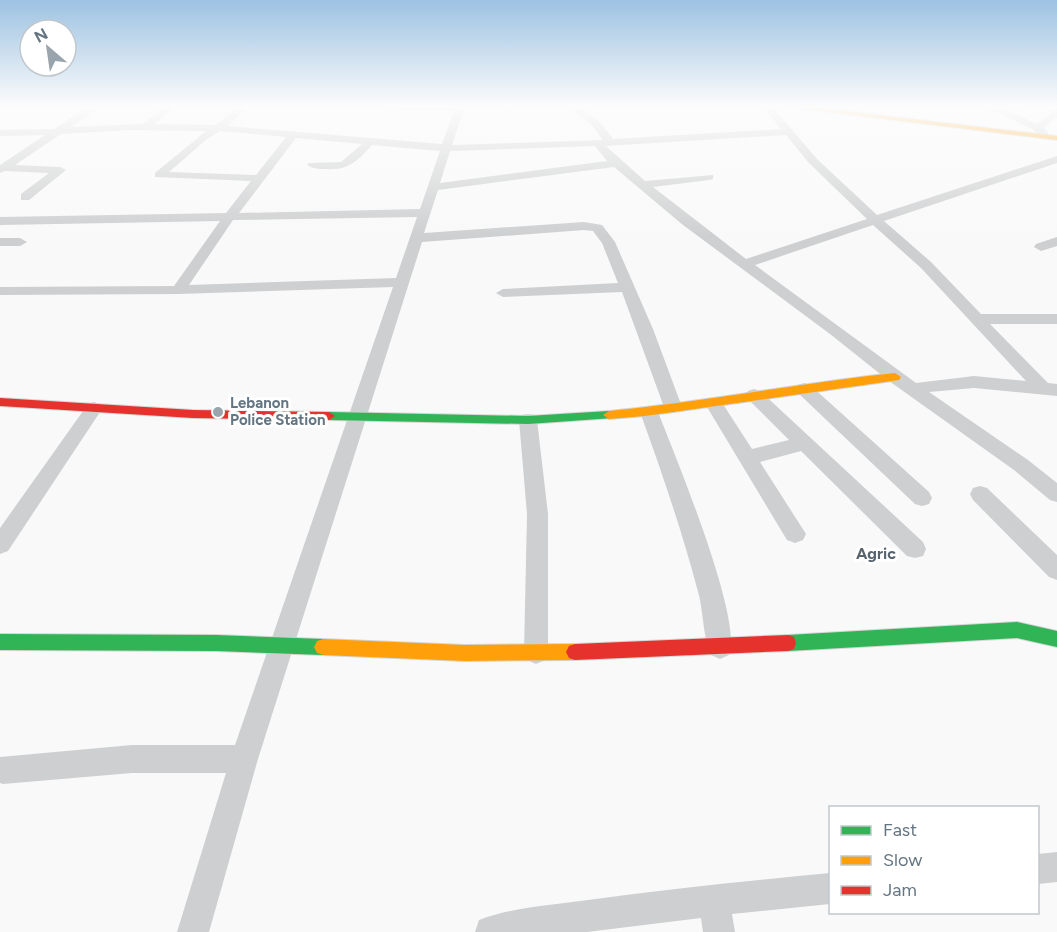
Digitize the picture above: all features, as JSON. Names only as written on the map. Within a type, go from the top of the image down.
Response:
[{"type":"street","points":[[2,169],[31,149]]},
{"type":"street","points":[[189,149],[159,175],[259,178]]},
{"type":"street","points":[[178,290],[230,216],[282,149]]},
{"type":"street","points":[[313,165],[345,166],[350,164],[363,149]]},
{"type":"street","points":[[193,932],[244,759],[446,149]]},
{"type":"street","points":[[603,149],[616,163],[687,222],[1057,494]]},
{"type":"street","points":[[803,149],[813,161],[926,265],[1050,389]]},
{"type":"street","points":[[744,264],[1057,159]]},
{"type":"street","points":[[434,187],[616,163]]},
{"type":"street","points":[[2,169],[60,170],[25,197]]},
{"type":"street","points":[[644,185],[709,177]]},
{"type":"street","points":[[0,221],[425,213]]},
{"type":"street","points":[[417,238],[592,226],[601,231],[608,242],[645,329],[673,407]]},
{"type":"street","points":[[1041,247],[1057,241]]},
{"type":"street","points":[[0,242],[20,242]]},
{"type":"street","points":[[0,291],[178,290],[402,282]]},
{"type":"street","points":[[503,293],[626,286]]},
{"type":"street","points":[[980,320],[1057,319]]},
{"type":"street","points":[[0,402],[193,414],[355,419],[528,420],[649,411],[804,389],[834,382],[895,377]]},
{"type":"street","points":[[915,389],[974,382],[1050,389]]},
{"type":"street","points":[[804,389],[922,498]]},
{"type":"street","points":[[754,395],[915,549]]},
{"type":"street","points":[[713,402],[795,534]]},
{"type":"street","points":[[0,545],[94,408]]},
{"type":"street","points":[[649,411],[690,524],[714,604],[720,647]]},
{"type":"street","points":[[528,420],[528,436],[536,474],[539,528],[536,652]]},
{"type":"street","points":[[747,458],[805,443]]},
{"type":"street","points":[[980,494],[1057,570]]},
{"type":"street","points":[[0,642],[163,642],[375,651],[536,652],[720,647],[1007,630],[1057,639]]},
{"type":"street","points":[[3,770],[132,759],[244,759]]},
{"type":"street","points":[[1039,869],[1057,867]]},
{"type":"street","points":[[491,932],[714,900],[829,889]]},
{"type":"street","points":[[714,900],[719,932]]},
{"type":"traffic: fast","points":[[329,416],[528,420],[609,415]]},
{"type":"traffic: fast","points":[[788,643],[1017,630],[1057,639]]},
{"type":"traffic: fast","points":[[0,642],[216,643],[323,647]]},
{"type":"traffic: slow","points":[[609,415],[895,377]]},
{"type":"traffic: slow","points":[[323,647],[465,653],[575,652]]},
{"type":"traffic: jam","points":[[0,402],[193,414],[329,416]]},
{"type":"traffic: jam","points":[[575,652],[788,643]]},
{"type":"place","name":"Lebanon Police Station","points":[[218,412]]},
{"type":"district","name":"Agric","points":[[876,553]]}]
